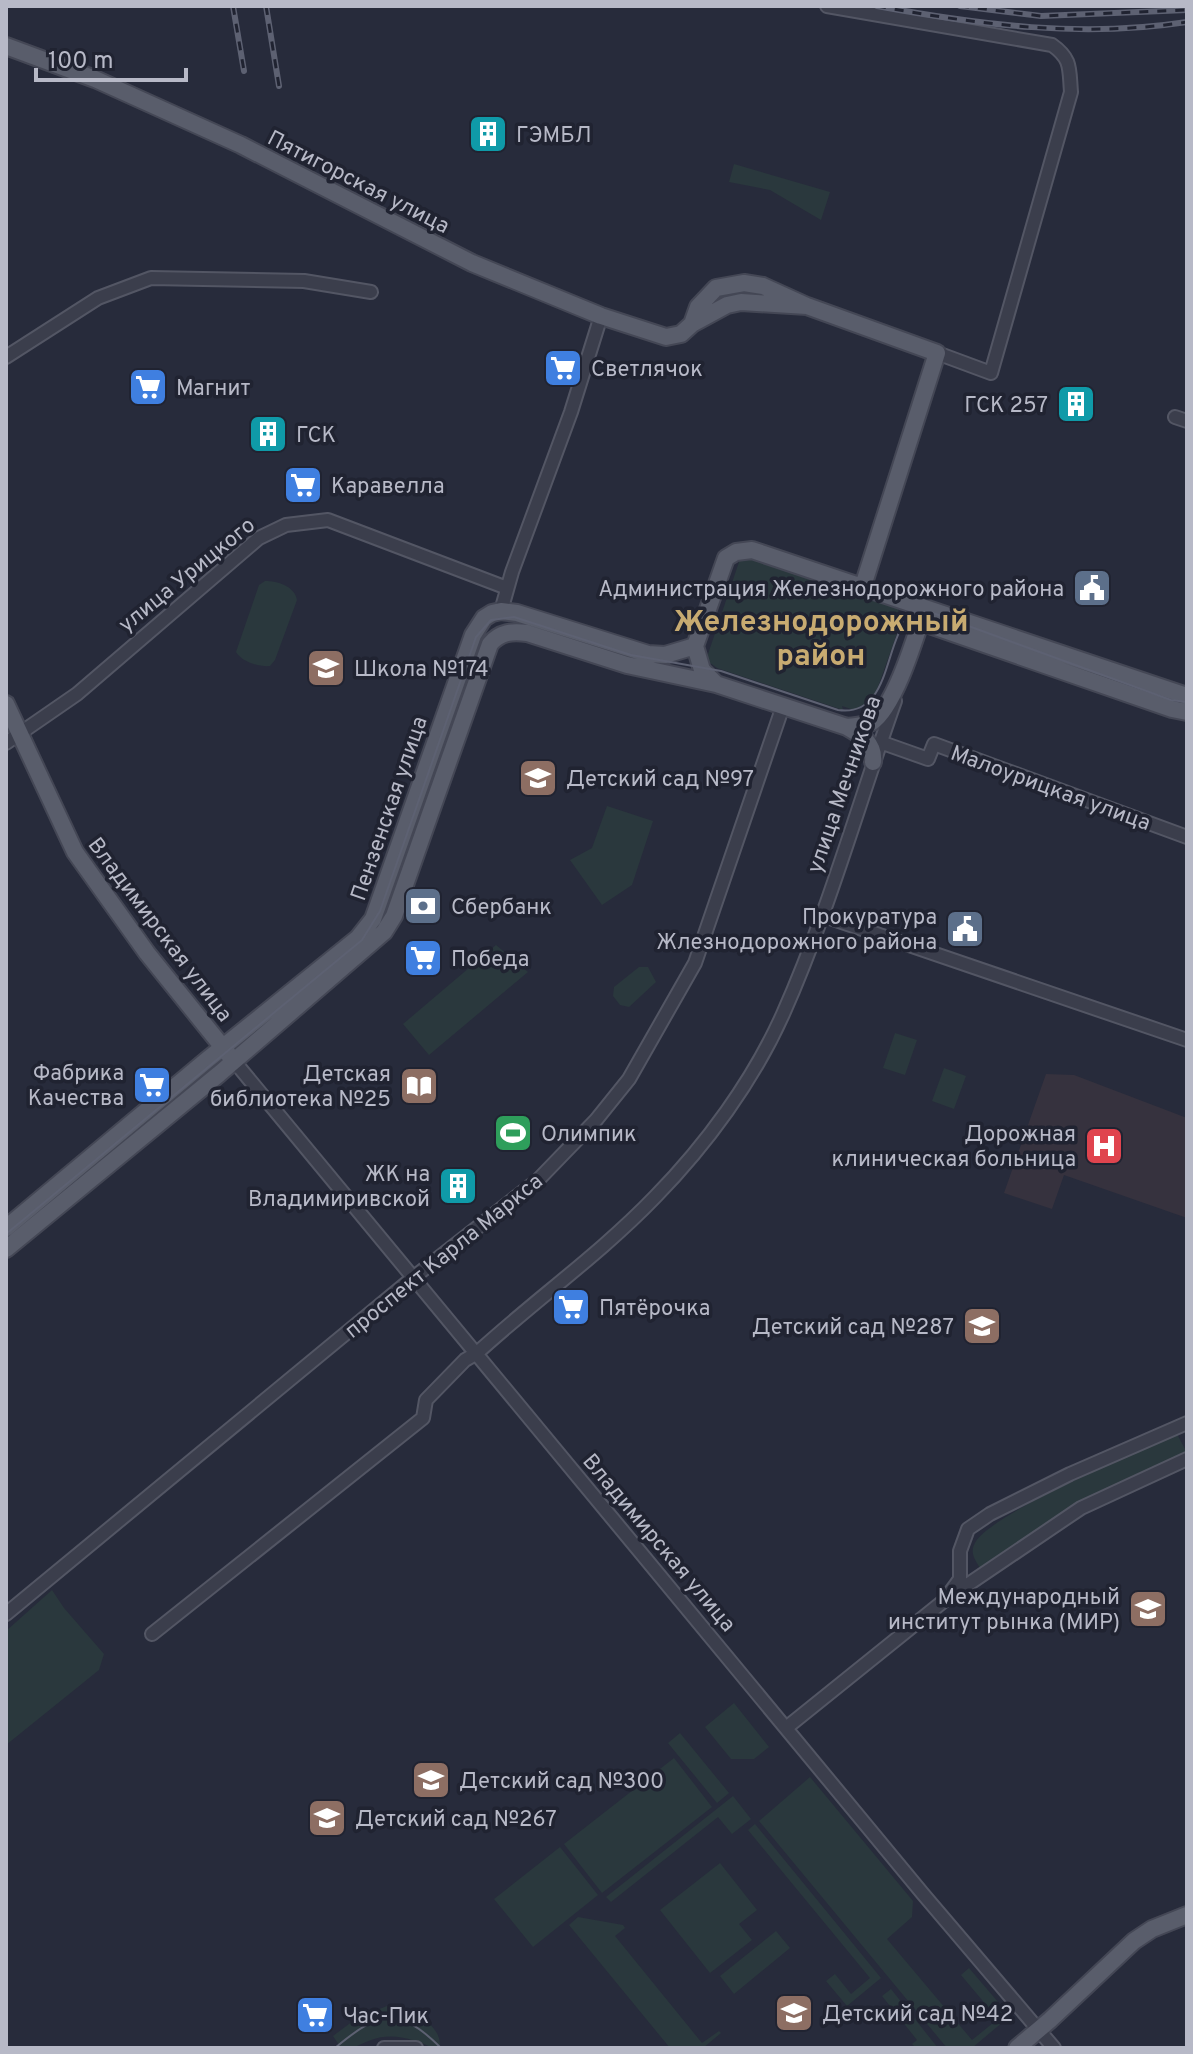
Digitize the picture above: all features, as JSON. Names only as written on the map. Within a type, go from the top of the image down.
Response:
[{"type":"main road","name":"Пятигорская улица","points":[[6,46],[95,79],[228,139],[428,242],[601,316],[666,337],[681,334],[692,324],[698,307],[716,288],[744,283],[763,286],[807,306],[937,353]]},
{"type":"main road","points":[[863,586],[937,353]]},
{"type":"main road","points":[[716,684],[702,670],[695,646],[726,558],[736,552],[759,551],[863,586],[923,618],[1185,704]]},
{"type":"main road","points":[[695,646],[679,653],[648,654],[517,613],[501,611],[499,635],[527,633],[642,670],[716,684],[847,727],[868,743],[873,751],[873,762]]},
{"type":"main road","name":"Пензенская улица","points":[[6,1228],[358,938],[373,919],[473,635],[484,618],[501,611]]},
{"type":"main road","points":[[847,727],[870,723],[882,712],[892,697],[923,618]]},
{"type":"main road","name":"Пензенская улица","points":[[6,1249],[379,938],[390,924],[490,644],[499,635]]},
{"type":"main road","name":"Владимирская улица","points":[[6,704],[13,739],[75,852],[147,953],[234,1061]]},
{"type":"main road","points":[[1017,2048],[1134,1941],[1152,1929],[1187,1915]]},
{"type":"street","points":[[827,6],[1052,45],[1064,53],[1069,63],[1071,92],[991,373],[937,353]]},
{"type":"street","points":[[6,357],[98,298],[151,278],[304,281],[371,292]]},
{"type":"street","points":[[501,611],[563,436],[601,316]]},
{"type":"street","name":"улица Урицкого","points":[[13,739],[77,694],[259,538],[286,525],[328,520],[507,588]]},
{"type":"street","name":"улица Мечникова","points":[[821,915],[923,618]]},
{"type":"street","name":"проспект Карла Маркса","points":[[6,1614],[414,1277],[538,1180],[596,1120],[629,1079],[695,963],[783,706]]},
{"type":"street","name":"Малоурицкая улица","points":[[880,742],[928,759],[934,744],[1187,837]]},
{"type":"street","points":[[152,1634],[423,1418],[426,1400],[465,1360],[582,1264],[656,1197],[742,1088],[782,1015],[821,915],[1187,1040]]},
{"type":"street","name":"Владимирская улица","points":[[234,1061],[1054,2048]]},
{"type":"street","points":[[945,1600],[960,1579],[960,1551],[968,1529],[979,1521],[1070,1474],[1185,1427]]},
{"type":"street","points":[[786,1728],[945,1600],[1081,1508],[1187,1459]]},
{"type":"street","points":[[384,2048],[416,2048]]},
{"type":"shaded area","points":[[734,164],[830,192],[821,220],[770,190],[729,182]]},
{"type":"shaded area","points":[[750,556],[897,605],[901,622],[871,700],[854,710],[842,706],[843,710],[717,668],[706,660],[740,559]]},
{"type":"shaded area","points":[[265,581],[289,588],[297,600],[270,666],[251,663],[236,652],[259,585]]},
{"type":"shaded area","points":[[607,806],[653,821],[632,885],[602,905],[570,860],[592,848]]},
{"type":"shaded area","points":[[496,945],[528,972],[429,1055],[403,1024]]},
{"type":"shaded area","points":[[639,967],[648,967],[656,982],[629,1007],[620,1005],[613,996],[614,987]]},
{"type":"shaded area","points":[[895,1033],[917,1040],[905,1075],[883,1068]]},
{"type":"shaded area","points":[[944,1068],[966,1076],[954,1109],[932,1101]]},
{"type":"shaded area","name":"Дорожная клиническая больница","points":[[1046,1074],[1074,1075],[1187,1118],[1187,1218],[1064,1175],[1052,1209],[1004,1193]]},
{"type":"shaded area","points":[[1177,1434],[1187,1453],[1071,1507],[983,1569],[980,1568],[973,1554],[974,1545],[984,1532],[1005,1517]]},
{"type":"shaded area","points":[[52,1590],[104,1654],[99,1670],[6,1745],[6,1631]]},
{"type":"shaded area","points":[[734,1703],[769,1747],[754,1759],[731,1759],[705,1727]]},
{"type":"shaded area","points":[[680,1733],[729,1793],[717,1803],[668,1743]]},
{"type":"shaded area","points":[[674,1758],[712,1807],[602,1893],[564,1844]]},
{"type":"shaded area","points":[[810,1777],[913,1901],[912,1917],[887,1939],[972,2040],[998,2019],[961,1975],[969,1968],[1010,2016],[972,2048],[947,2048],[759,1821]]},
{"type":"shaded area","points":[[733,1796],[751,1819],[732,1834],[718,1817],[611,1902],[606,1897]]},
{"type":"shaded area","points":[[755,1824],[881,1978],[847,2006],[826,1981],[835,1974],[851,1994],[870,1978],[748,1830]]},
{"type":"shaded area","points":[[560,1847],[598,1895],[533,1947],[494,1899]]},
{"type":"shaded area","points":[[720,1863],[757,1910],[739,1924],[752,1940],[710,1973],[660,1910]]},
{"type":"shaded area","points":[[578,1917],[623,1925],[625,1928],[615,1936],[702,2043],[719,2031],[721,2033],[703,2048],[670,2048],[569,1925]]},
{"type":"shaded area","points":[[776,1931],[790,1948],[734,1994],[720,1976]]},
{"type":"shaded area","points":[[891,1989],[938,2048],[916,2048],[912,2044],[917,2040],[882,1996]]},
{"type":"shaded area","points":[[387,2006],[413,2013],[429,2023],[439,2037],[440,2045],[433,2048],[411,2039],[387,2037],[341,2048],[333,2036],[357,2018]]},
{"type":"tram line","points":[[6,1234],[362,940],[380,911],[476,637],[491,620],[514,617],[631,655],[721,671],[838,710],[854,709],[867,703],[876,693],[905,621],[915,614],[933,613],[1171,700],[1187,702]]},
{"type":"tram line","points":[[335,2048],[364,2026],[389,2018],[413,2025],[441,2048]]},
{"type":"railway","points":[[233,6],[244,71]]},
{"type":"railway","points":[[266,6],[279,86]]},
{"type":"railway","points":[[877,6],[993,24],[1070,29],[1148,27],[1187,22]]},
{"type":"railway","points":[[960,6],[1041,16],[1187,10]]},
{"type":"place","name":"ГЭМБЛ","points":[[488,134]]},
{"type":"place","name":"Светлячок","points":[[563,368]]},
{"type":"place","name":"Магнит","points":[[148,387]]},
{"type":"place","name":"ГСК 257","points":[[1076,404]]},
{"type":"place","name":"ГСК","points":[[268,434]]},
{"type":"place","name":"Каравелла","points":[[303,485]]},
{"type":"place","name":"Администрация Железнодорожного района","points":[[1092,588]]},
{"type":"place","name":"Школа №174","points":[[326,668]]},
{"type":"place","name":"Детский сад №97","points":[[538,778]]},
{"type":"place","name":"Сбербанк","points":[[423,906]]},
{"type":"place","name":"Прокуратура Жлезнодорожного района","points":[[965,929]]},
{"type":"place","name":"Победа","points":[[423,958]]},
{"type":"place","name":"Фабрика Качества","points":[[152,1085]]},
{"type":"place","name":"Детская библиотека №25","points":[[419,1086]]},
{"type":"place","name":"Олимпик","points":[[513,1133]]},
{"type":"place","name":"Дорожная клиническая больница","points":[[1104,1146]]},
{"type":"place","name":"ЖК на Владимиривской","points":[[458,1186]]},
{"type":"place","name":"Пятёрочка","points":[[571,1307]]},
{"type":"place","name":"Детский сад №287","points":[[982,1326]]},
{"type":"place","name":"Международный институт рынка (МИР)","points":[[1148,1609]]},
{"type":"place","name":"Детский сад №300","points":[[431,1780]]},
{"type":"place","name":"Детский сад №267","points":[[327,1818]]},
{"type":"place","name":"Детский сад №42","points":[[794,2013]]},
{"type":"place","name":"Час-Пик","points":[[315,2015]]},
{"type":"district","name":"Железнодорожный район","points":[[821,638]]}]
